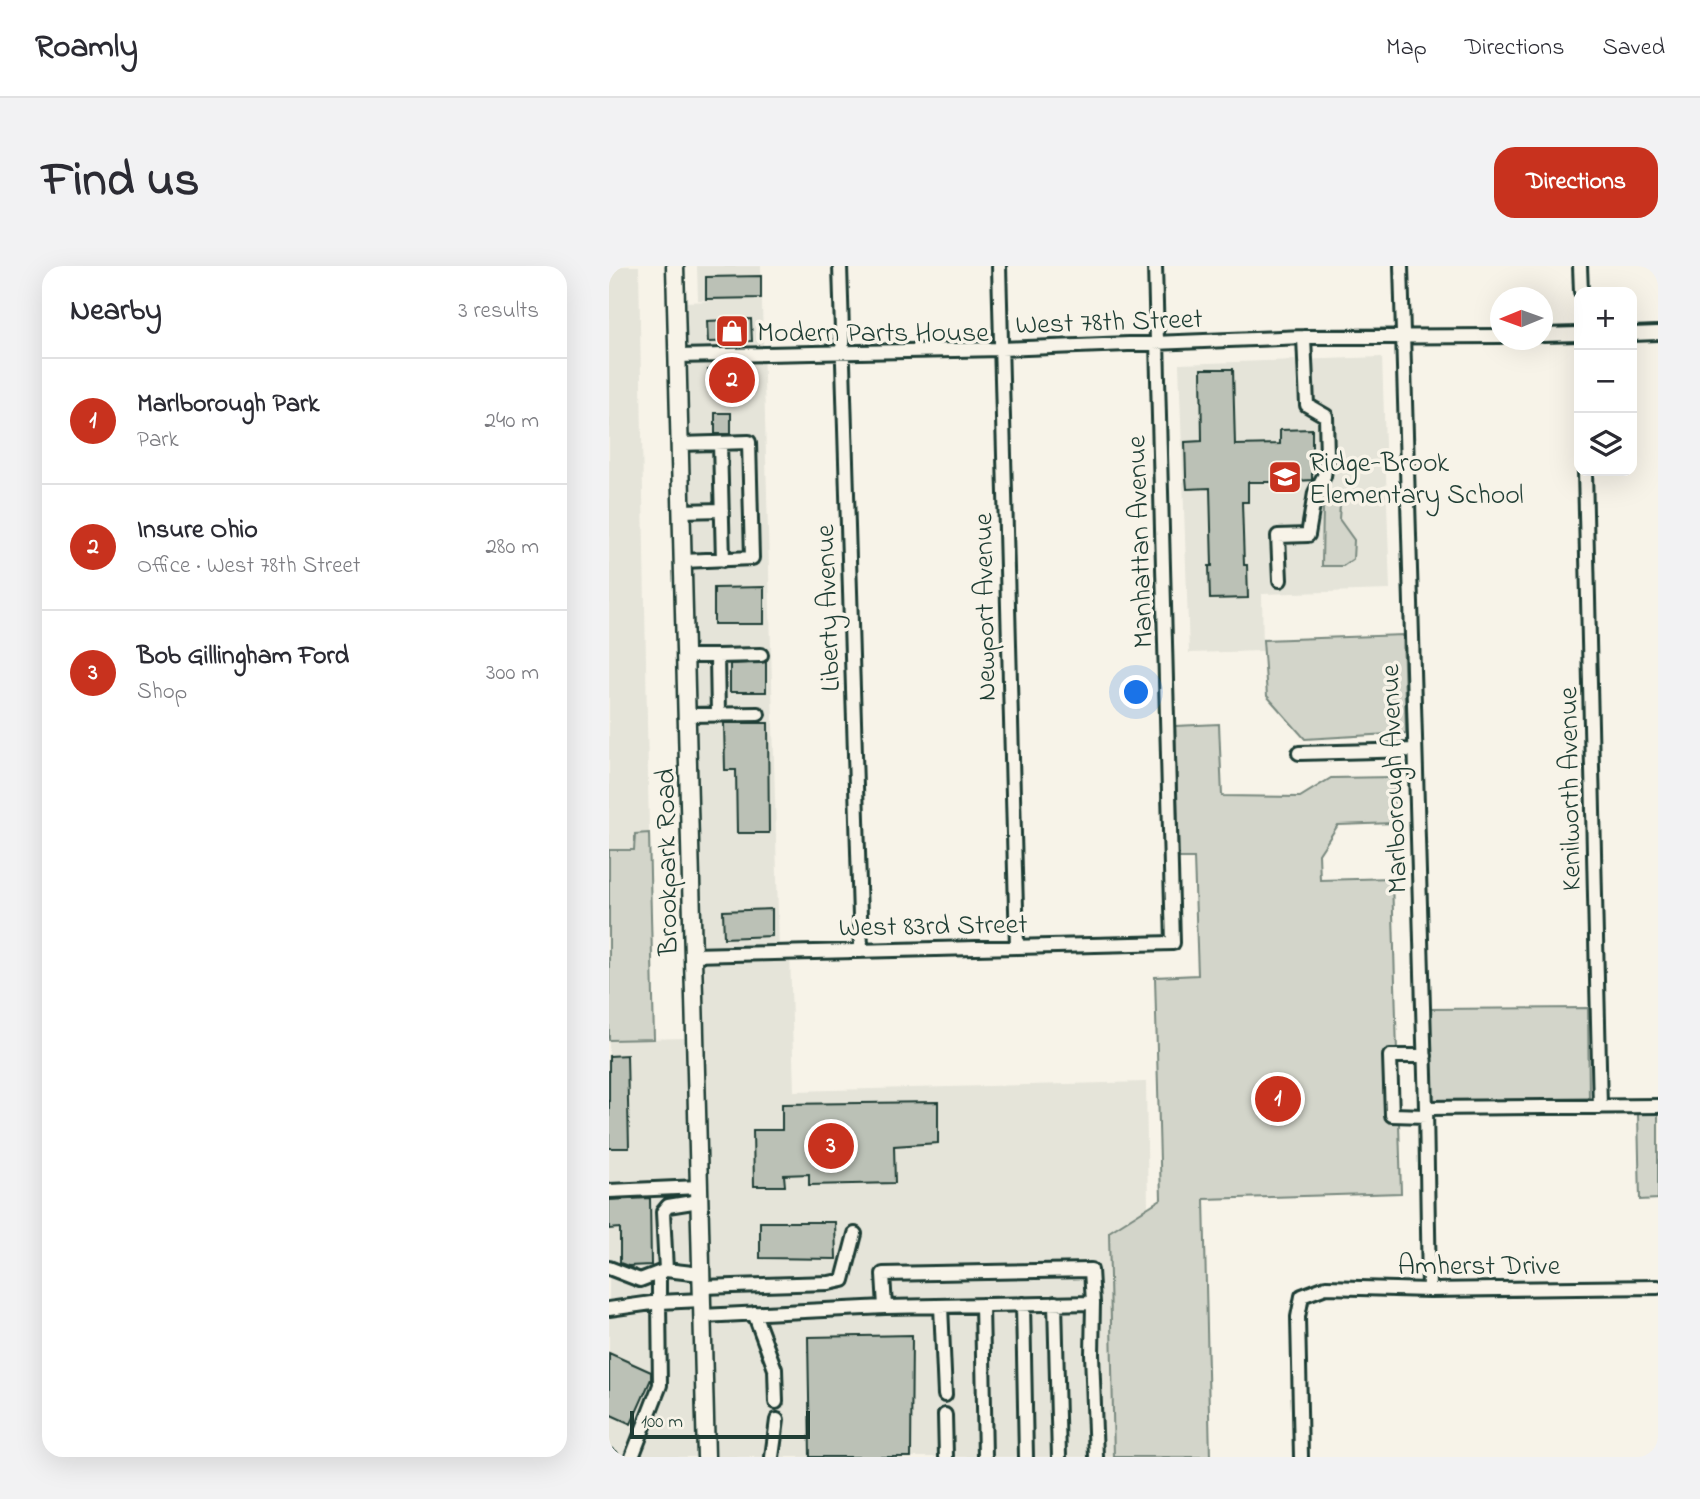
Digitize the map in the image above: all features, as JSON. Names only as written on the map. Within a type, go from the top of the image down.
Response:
[{"type":"main road","name":"Brookpark Road","points":[[675,266],[706,1457]]},
{"type":"street","name":"Liberty Avenue","points":[[840,266],[861,949]]},
{"type":"street","name":"Newport Avenue","points":[[999,266],[1017,947]]},
{"type":"street","name":"Manhattan Avenue","points":[[1155,266],[1173,943]]},
{"type":"street","name":"Marlborough Avenue","points":[[1401,266],[1425,1056],[1429,1290]]},
{"type":"street","points":[[1580,266],[1581,287]]},
{"type":"street","points":[[1637,334],[1658,333]]},
{"type":"street","points":[[1553,335],[1574,334]]},
{"type":"street","name":"West 78th Street","points":[[677,356],[1001,349],[1304,337],[1490,336]]},
{"type":"street","points":[[1280,580],[1278,536],[1308,536],[1315,493],[1324,476],[1327,457],[1326,416],[1307,405],[1304,337]]},
{"type":"street","points":[[680,444],[749,442],[752,558],[683,561]]},
{"type":"street","points":[[720,443],[723,560]]},
{"type":"street","name":"Kenilworth Avenue","points":[[1585,476],[1600,1107]]},
{"type":"street","points":[[681,512],[722,510]]},
{"type":"street","points":[[686,656],[761,655]]},
{"type":"street","points":[[717,656],[718,714]]},
{"type":"street","points":[[687,715],[758,713]]},
{"type":"street","points":[[1299,753],[1415,750]]},
{"type":"street","name":"West 83rd Street","points":[[693,955],[1173,943]]},
{"type":"street","points":[[1425,1056],[1389,1056],[1392,1115],[1658,1106]]},
{"type":"street","points":[[609,1191],[699,1194]]},
{"type":"street","points":[[632,1457],[660,1385],[659,1302],[663,1212],[668,1206],[699,1194]]},
{"type":"street","points":[[609,1309],[702,1294],[843,1280],[855,1234]]},
{"type":"street","points":[[609,1268],[641,1280],[662,1271]]},
{"type":"street","points":[[885,1307],[883,1274],[1091,1270],[1096,1457]]},
{"type":"street","points":[[662,1271],[702,1294],[754,1313],[885,1307],[1093,1303]]},
{"type":"street","name":"Amherst Drive","points":[[1301,1457],[1298,1317],[1301,1296],[1326,1287],[1429,1290],[1658,1287]]},
{"type":"street","points":[[1055,1303],[1059,1457]]},
{"type":"street","points":[[1023,1304],[1026,1457]]},
{"type":"street","points":[[982,1305],[985,1457]]},
{"type":"street","points":[[941,1306],[945,1395]]},
{"type":"street","points":[[754,1313],[775,1370],[776,1402]]},
{"type":"street","points":[[945,1415],[946,1457]]},
{"type":"street","points":[[772,1457],[777,1420]]},
{"type":"shaded area","points":[[609,266],[639,266],[649,833],[635,835],[634,850],[609,850]]},
{"type":"shaded area","points":[[697,266],[761,266],[779,952],[790,952],[794,1091],[1146,1082],[1148,1207],[1109,1232],[1114,1457],[712,1457],[683,302],[712,301],[698,300]]},
{"type":"shaded area","name":"Ridge-Brook Elementary School","points":[[1382,357],[1390,590],[1262,594],[1263,651],[1189,653],[1179,364]]},
{"type":"shaded area","points":[[1323,505],[1340,505],[1339,519],[1354,540],[1353,559],[1343,566],[1322,566]]},
{"type":"shaded area","points":[[1403,635],[1406,733],[1305,739],[1267,696],[1263,640]]},
{"type":"shaded area","points":[[1219,724],[1222,796],[1300,797],[1331,778],[1394,777],[1394,823],[1338,825],[1319,854],[1320,880],[1392,878],[1401,1193],[1204,1199],[1210,1457],[1114,1457],[1109,1232],[1161,1199],[1155,977],[1198,975],[1194,858],[1179,858],[1175,726]]},
{"type":"shaded area","points":[[649,833],[654,1039],[609,1040],[609,850],[634,850],[635,834]]},
{"type":"shaded area","points":[[1588,1008],[1589,1100],[1431,1102],[1429,1009]]},
{"type":"shaded area","points":[[685,1038],[697,1457],[609,1457],[609,1040]]},
{"type":"shaded area","points":[[1658,1113],[1658,1199],[1640,1200],[1638,1114]]},
{"type":"building","points":[[761,276],[761,298],[706,299],[706,277]]},
{"type":"building","points":[[751,319],[752,341],[708,342],[707,321]]},
{"type":"building","points":[[750,369],[750,390],[709,391],[708,370]]},
{"type":"building","name":"Ridge-Brook Elementary School","points":[[1201,369],[1233,369],[1235,445],[1280,444],[1280,430],[1312,429],[1312,480],[1297,481],[1297,490],[1280,490],[1280,482],[1248,482],[1248,502],[1242,502],[1248,598],[1210,599],[1210,488],[1187,489],[1185,442],[1202,441]]},
{"type":"building","points":[[715,413],[731,413],[731,434],[715,434]]},
{"type":"building","points":[[764,587],[764,624],[714,624],[714,588]]},
{"type":"building","points":[[766,662],[766,692],[730,692],[730,664]]},
{"type":"building","points":[[724,723],[768,723],[769,833],[737,833],[736,770],[725,770]]},
{"type":"building","points":[[772,909],[772,936],[724,938],[723,911]]},
{"type":"building","points":[[627,1055],[629,1148],[609,1148],[609,1056]]},
{"type":"building","points":[[938,1102],[938,1143],[894,1146],[895,1183],[809,1185],[809,1174],[784,1175],[785,1186],[754,1186],[753,1130],[782,1130],[782,1104]]},
{"type":"building","points":[[650,1198],[651,1265],[628,1266],[620,1263],[620,1228],[609,1229],[609,1200]]},
{"type":"building","points":[[760,1222],[835,1222],[836,1259],[760,1258]]},
{"type":"building","points":[[912,1335],[911,1457],[810,1457],[808,1337]]},
{"type":"building","points":[[609,1353],[651,1372],[651,1379],[631,1424],[609,1414]]},
{"type":"place","name":"Modern Parts House","points":[[732,331]]},
{"type":"place","name":"Insure Ohio","points":[[732,380]]},
{"type":"place","name":"Ridge-Brook Elementary School","points":[[1285,477]]},
{"type":"place","name":"Marlborough Park","points":[[1278,1099]]},
{"type":"place","name":"Bob Gillingham Ford","points":[[831,1146]]}]
